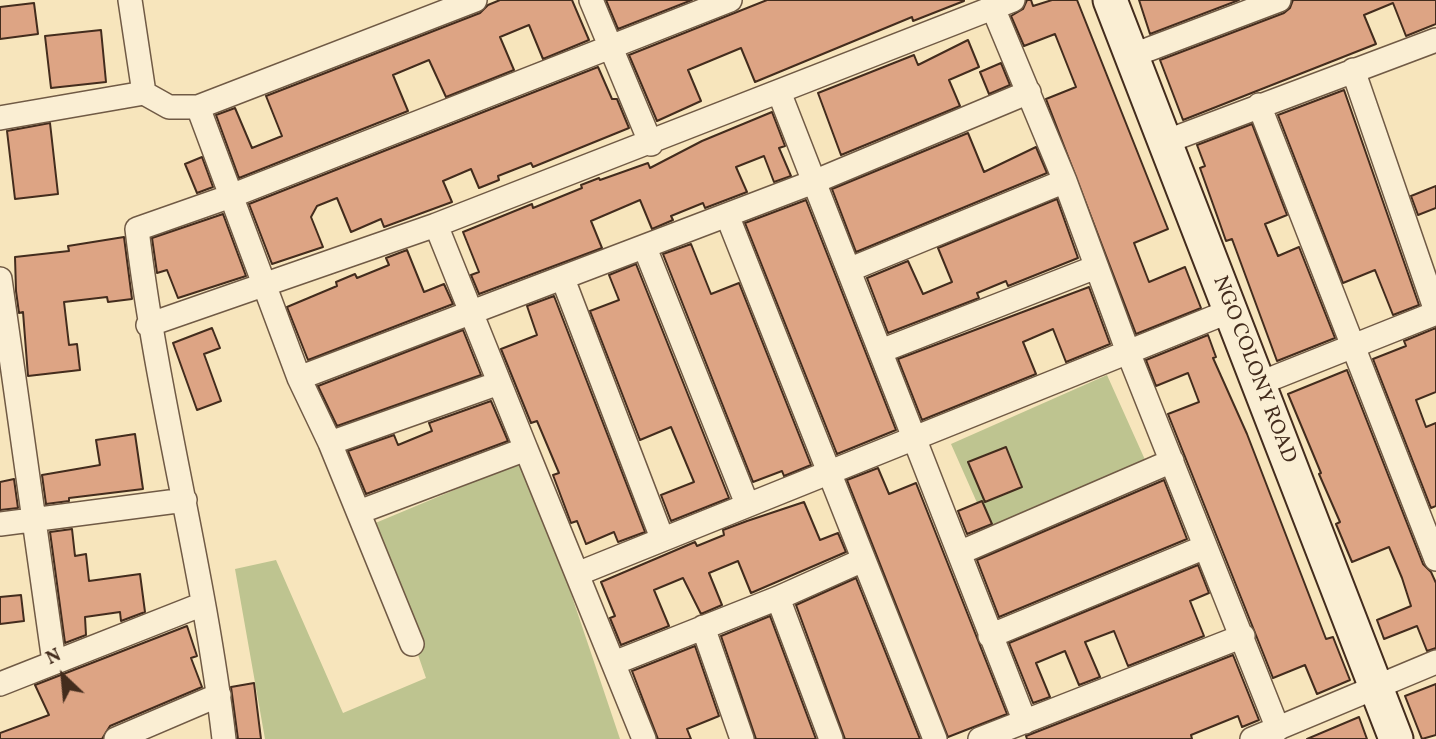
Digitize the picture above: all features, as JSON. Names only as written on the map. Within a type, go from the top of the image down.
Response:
[{"type":"street","points":[[130,0],[144,93]]},
{"type":"street","points":[[0,118],[144,93],[169,107],[198,107],[443,6],[475,0]]},
{"type":"street","points":[[591,0],[651,144]]},
{"type":"street","points":[[224,739],[219,695],[185,500],[148,325],[137,229],[230,197],[730,0]]},
{"type":"street","name":"NGO COLONY ROAD","points":[[1110,0],[1396,739]]},
{"type":"street","points":[[1131,56],[1279,0]]},
{"type":"street","points":[[148,325],[436,225],[651,144],[1003,4],[1029,92],[1128,352],[1278,729]]},
{"type":"street","points":[[1164,142],[1436,40]]},
{"type":"street","points":[[1258,384],[1354,348],[1436,312],[1353,70]]},
{"type":"street","points":[[779,92],[1025,722]]},
{"type":"street","points":[[299,378],[645,248],[816,181],[1029,92]]},
{"type":"street","points":[[1259,106],[1436,559]]},
{"type":"street","points":[[198,107],[299,378],[330,443],[412,644]]},
{"type":"street","points":[[850,269],[1065,181]]},
{"type":"street","points":[[727,215],[831,471],[863,560],[935,739]]},
{"type":"street","points":[[436,225],[644,739]]},
{"type":"street","points":[[645,248],[747,504]]},
{"type":"street","points":[[881,351],[1096,267]]},
{"type":"street","points":[[0,279],[54,662]]},
{"type":"street","points":[[562,279],[662,538]]},
{"type":"street","points":[[577,574],[1230,311]]},
{"type":"street","points":[[330,443],[499,383]]},
{"type":"street","points":[[359,512],[526,449]]},
{"type":"street","points":[[959,553],[1172,461]]},
{"type":"street","points":[[0,524],[185,500]]},
{"type":"street","points":[[990,636],[1206,547]]},
{"type":"street","points":[[614,663],[778,598],[863,560]]},
{"type":"street","points":[[778,598],[831,739]]},
{"type":"street","points":[[0,684],[203,604]]},
{"type":"street","points":[[703,627],[742,739]]},
{"type":"street","points":[[980,739],[1243,636]]},
{"type":"street","points":[[1252,739],[1436,662]]},
{"type":"street","points":[[116,739],[219,695]]},
{"type":"green space","points":[[1107,375],[1146,462],[990,532],[951,444]]},
{"type":"green space","points":[[526,460],[620,739],[265,739],[235,569],[276,560],[343,713],[426,678],[373,524]]},
{"type":"building","points":[[500,0],[572,0],[589,40],[543,59],[529,25],[500,37],[514,70],[446,97],[429,60],[393,75],[408,111],[239,178],[216,115],[235,108],[252,148],[282,136],[266,96],[480,13],[488,5]]},
{"type":"building","points":[[606,0],[692,0],[618,29]]},
{"type":"building","points":[[767,0],[964,1],[913,21],[912,17],[755,82],[741,48],[688,70],[701,101],[657,121],[629,55]]},
{"type":"building","points":[[1027,0],[1031,0],[1033,6],[1052,0],[1077,0],[1168,229],[1134,243],[1149,282],[1185,267],[1201,308],[1136,334],[1046,99],[1076,87],[1055,34],[1024,46],[1011,16],[1023,9]]},
{"type":"building","points":[[1139,0],[1239,0],[1150,34]]},
{"type":"building","points":[[1293,0],[1436,0],[1436,24],[1406,36],[1393,3],[1364,15],[1376,44],[1183,120],[1160,60],[1284,13]]},
{"type":"building","points":[[34,3],[38,34],[0,39],[0,7]]},
{"type":"building","points":[[101,30],[106,82],[51,88],[45,36]]},
{"type":"building","points":[[968,40],[979,67],[949,80],[960,106],[841,155],[818,93],[914,55],[918,65]]},
{"type":"building","points":[[1001,63],[1010,85],[989,94],[980,72]]},
{"type":"building","points":[[598,67],[612,99],[617,99],[629,128],[533,167],[531,163],[498,176],[499,180],[479,188],[471,169],[443,181],[452,202],[384,227],[381,219],[351,232],[337,198],[317,206],[311,217],[323,247],[272,264],[249,204]]},
{"type":"building","points":[[1344,90],[1419,305],[1393,315],[1375,270],[1343,283],[1278,115]]},
{"type":"building","points":[[772,112],[785,146],[779,148],[791,176],[774,182],[764,156],[736,167],[747,192],[705,208],[703,203],[671,216],[673,220],[652,229],[640,200],[591,221],[602,248],[479,294],[471,275],[479,272],[463,232],[532,204],[533,208],[599,178],[600,180],[648,163],[650,168],[702,141]]},
{"type":"building","points":[[50,123],[58,194],[15,199],[7,131]]},
{"type":"building","points":[[1252,124],[1287,215],[1265,224],[1278,256],[1299,247],[1335,338],[1277,361],[1232,239],[1226,241],[1200,168],[1205,166],[1197,145]]},
{"type":"building","points":[[968,133],[984,172],[1036,147],[1047,173],[856,252],[832,189]]},
{"type":"building","points":[[202,157],[213,187],[197,193],[185,164]]},
{"type":"building","points":[[1436,186],[1436,208],[1418,215],[1411,196]]},
{"type":"building","points":[[1057,199],[1078,258],[1008,286],[1006,281],[977,293],[979,298],[888,333],[867,278],[908,261],[923,294],[952,282],[938,248]]},
{"type":"building","points":[[806,200],[896,430],[837,454],[745,223]]},
{"type":"building","points":[[223,214],[246,276],[178,298],[167,270],[157,273],[152,238]]},
{"type":"building","points":[[124,237],[132,299],[108,302],[107,297],[64,302],[69,345],[77,344],[80,370],[28,376],[23,312],[19,313],[16,291],[15,257],[69,251],[68,246]]},
{"type":"building","points":[[691,244],[711,294],[739,283],[811,465],[784,476],[782,471],[753,482],[663,254]]},
{"type":"building","points":[[407,250],[424,292],[444,284],[453,304],[308,360],[287,307],[337,286],[336,282],[355,274],[357,278],[389,265],[386,258]]},
{"type":"building","points":[[636,264],[729,498],[671,521],[661,495],[694,482],[671,427],[640,440],[590,311],[619,300],[609,275]]},
{"type":"building","points":[[1089,287],[1110,344],[1066,362],[1053,329],[1023,342],[1036,374],[922,420],[898,359]]},
{"type":"building","points":[[554,296],[645,532],[618,542],[614,532],[586,544],[577,521],[571,523],[553,475],[559,473],[537,421],[531,423],[501,349],[537,335],[527,306]]},
{"type":"building","points":[[212,328],[220,348],[204,354],[221,401],[197,410],[173,343]]},
{"type":"building","points":[[1436,328],[1436,392],[1416,400],[1426,427],[1436,423],[1436,506],[1431,508],[1373,359],[1406,346],[1404,341]]},
{"type":"building","points":[[463,330],[481,375],[337,426],[318,386]]},
{"type":"building","points":[[1208,335],[1216,357],[1213,358],[1247,434],[1326,639],[1333,637],[1350,680],[1317,694],[1305,665],[1273,678],[1168,414],[1199,402],[1188,373],[1156,386],[1146,360]]},
{"type":"building","points":[[1347,370],[1423,564],[1436,583],[1436,648],[1427,651],[1417,626],[1384,639],[1377,620],[1411,606],[1402,578],[1389,547],[1352,562],[1336,524],[1340,522],[1288,394]]},
{"type":"building","points":[[491,401],[508,441],[366,494],[348,451],[394,435],[398,445],[432,431],[429,423]]},
{"type":"building","points":[[135,434],[143,489],[69,498],[69,501],[46,504],[42,475],[100,465],[96,440]]},
{"type":"building","points":[[1006,447],[1022,487],[985,502],[968,462]]},
{"type":"building","points":[[878,468],[889,494],[916,483],[1007,714],[948,737],[847,480]]},
{"type":"building","points":[[14,479],[18,508],[0,510],[0,482]]},
{"type":"building","points":[[1164,480],[1187,539],[999,617],[977,560]]},
{"type":"building","points":[[982,501],[992,524],[967,534],[958,511]]},
{"type":"building","points":[[804,502],[820,540],[838,533],[846,552],[751,593],[738,561],[709,573],[722,605],[701,614],[683,578],[654,590],[669,626],[621,645],[610,618],[615,616],[601,582],[695,542],[697,546],[724,535],[723,530]]},
{"type":"building","points":[[72,529],[75,556],[86,554],[89,581],[140,574],[145,612],[121,621],[120,612],[85,617],[86,635],[65,643],[50,532]]},
{"type":"building","points":[[1198,565],[1209,593],[1190,601],[1204,636],[1128,666],[1114,631],[1085,642],[1100,677],[1079,685],[1065,651],[1036,663],[1050,697],[1033,703],[1009,643]]},
{"type":"building","points":[[856,578],[920,739],[845,739],[796,605]]},
{"type":"building","points":[[21,595],[24,621],[0,624],[0,597]]},
{"type":"building","points":[[770,616],[816,739],[756,739],[721,636]]},
{"type":"building","points":[[187,626],[197,656],[191,658],[202,687],[110,726],[102,739],[0,739],[0,733],[49,715],[35,685]]},
{"type":"building","points":[[695,646],[719,716],[687,729],[691,739],[658,739],[632,671]]},
{"type":"building","points":[[1233,655],[1259,720],[1242,727],[1238,716],[1191,735],[1192,739],[1027,739],[1026,736]]},
{"type":"building","points":[[254,683],[261,739],[238,739],[231,687]]},
{"type":"building","points":[[1436,684],[1436,735],[1422,739],[1405,696]]},
{"type":"building","points":[[1359,717],[1367,739],[1307,739]]}]
